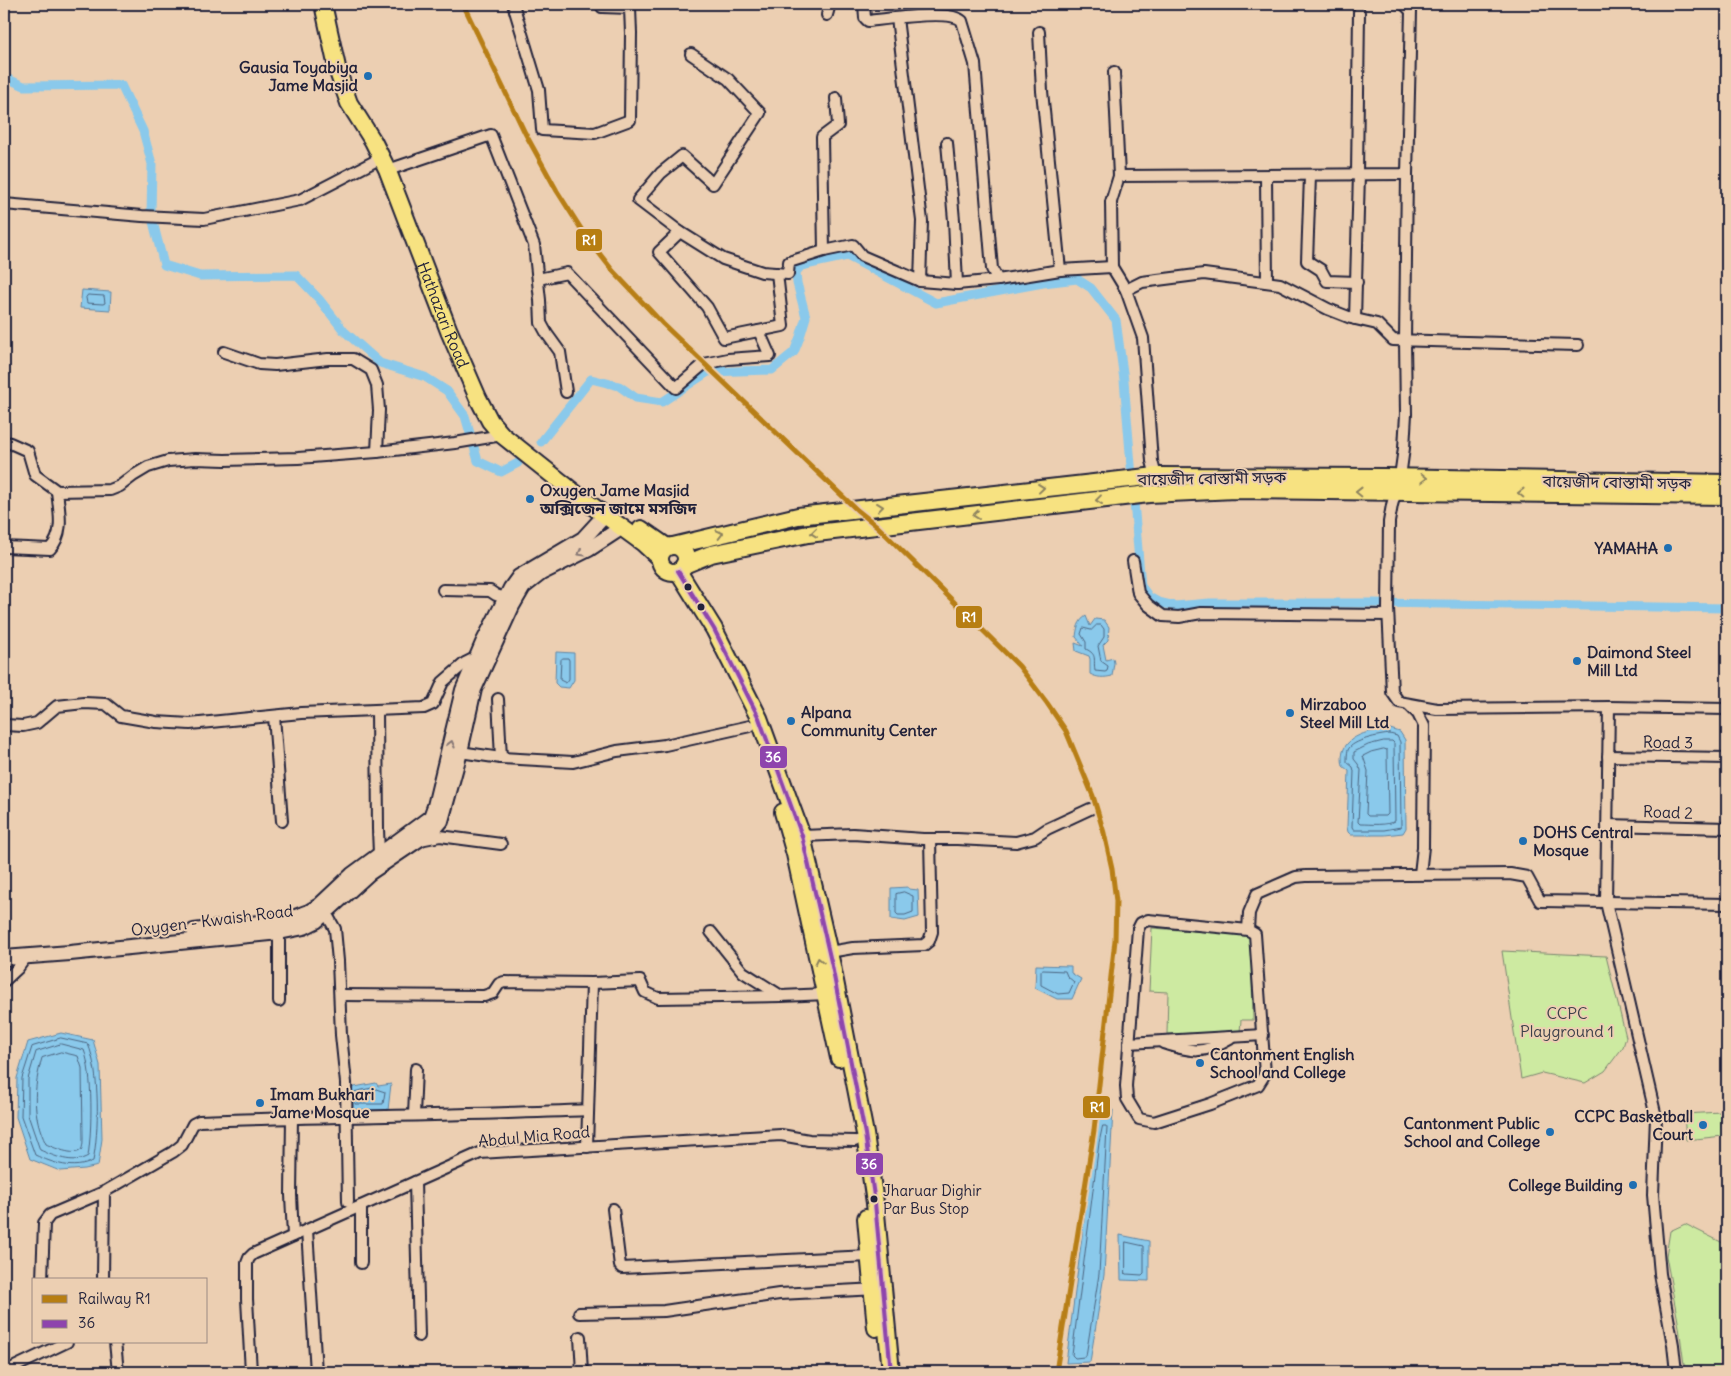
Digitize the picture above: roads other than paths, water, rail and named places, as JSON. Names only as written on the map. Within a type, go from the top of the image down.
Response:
[{"type":"main road","name":"Hathazari Road","points":[[323,4],[338,72],[349,103],[388,163],[449,331],[490,421],[502,435],[580,498],[671,560]]},
{"type":"main road","name":"Hathazari Road","points":[[331,4],[347,79],[388,163],[477,374],[499,418],[543,459],[671,560]]},
{"type":"main road","name":"বায়েজীদ বোস্তামী সড়ক","points":[[671,560],[798,516],[1153,476],[1727,496]]},
{"type":"main road","name":"বায়েজীদ বোস্তামী সড়ক","points":[[671,560],[711,554],[808,534],[1149,494],[1398,485],[1727,483]]},
{"type":"main road","name":"Oxygen - Kwaish Road","points":[[4,950],[112,942],[290,919],[319,906],[352,875],[431,817],[463,690],[505,598],[519,577],[582,539],[605,515]]},
{"type":"main road","name":"Oxygen - Kwaish Road","points":[[4,958],[279,932],[304,927],[316,921],[369,873],[434,829],[441,821],[460,752],[474,689],[512,606],[523,587],[541,574],[588,549],[621,526]]},
{"type":"main road","points":[[671,560],[750,726],[777,792],[795,854],[826,994],[855,1141],[865,1208],[869,1256],[878,1289],[891,1372]]},
{"type":"main road","points":[[671,560],[714,629],[759,718],[802,836],[829,952],[865,1134],[875,1203],[882,1372]]},
{"type":"street","points":[[513,4],[539,90],[542,130],[595,133],[630,120],[630,8],[602,7],[601,4]]},
{"type":"street","points":[[827,15],[830,4]]},
{"type":"street","points":[[864,4],[865,18],[868,21],[943,14],[958,17],[962,21],[975,64],[992,269],[998,280]]},
{"type":"street","points":[[1404,4],[1411,11],[1407,174],[1406,414],[1404,448],[1389,522],[1388,612],[1392,692],[1399,702],[1437,709],[1609,707],[1727,709]]},
{"type":"street","points":[[1355,319],[1357,282],[1359,12]]},
{"type":"street","points":[[897,18],[922,221],[920,281]]},
{"type":"street","points":[[1039,32],[1042,91],[1060,270]]},
{"type":"street","points":[[691,54],[728,79],[760,112],[712,184],[682,156],[661,173],[638,200],[680,232],[724,259],[762,272],[788,274],[790,262],[824,251],[853,245],[862,256],[920,281],[957,284],[998,280],[1060,270],[1112,267]]},
{"type":"street","points":[[1114,72],[1119,176],[1110,202],[1112,267],[1126,290],[1143,338],[1153,476]]},
{"type":"street","points":[[824,251],[822,137],[838,126],[836,98]]},
{"type":"street","points":[[4,204],[142,216],[204,219],[300,200],[388,163],[491,135],[534,244],[541,323],[560,352],[566,392]]},
{"type":"street","points":[[947,143],[954,220],[957,284]]},
{"type":"street","points":[[1119,176],[1407,174]]},
{"type":"street","points":[[1266,176],[1267,282]]},
{"type":"street","points":[[1310,176],[1308,261],[1321,270],[1327,281],[1357,282]]},
{"type":"street","points":[[680,232],[659,252],[707,306],[724,338],[783,326],[777,273]]},
{"type":"street","points":[[538,280],[567,273],[676,388],[704,364],[728,358],[770,356],[759,331]]},
{"type":"street","points":[[1126,290],[1142,282],[1204,274],[1280,284],[1328,309],[1355,319],[1377,324],[1393,340],[1578,345]]},
{"type":"street","points":[[224,352],[259,364],[275,365],[353,358],[371,370],[377,385],[378,452]]},
{"type":"street","points":[[4,442],[28,451],[36,475],[57,490],[110,490],[120,486],[148,467],[168,461],[298,458],[378,452],[455,443],[502,435]]},
{"type":"street","points":[[4,547],[50,549],[57,541],[60,530],[57,490]]},
{"type":"street","points":[[1133,561],[1138,593],[1148,606],[1163,616],[1179,617],[1201,612],[1388,612]]},
{"type":"street","points":[[443,590],[490,591],[505,598]]},
{"type":"street","points":[[4,725],[23,726],[37,723],[57,706],[84,703],[106,704],[121,716],[156,722],[190,724],[301,713],[424,708],[433,704],[443,682],[465,663],[477,657]]},
{"type":"street","points":[[498,699],[501,758]]},
{"type":"street","points":[[1408,704],[1418,714],[1424,726],[1423,847],[1420,874]]},
{"type":"street","points":[[1609,707],[1606,902],[1656,1117],[1653,1194],[1660,1274],[1676,1372]]},
{"type":"street","points":[[377,710],[379,854]]},
{"type":"street","points":[[274,716],[282,821]]},
{"type":"street","points":[[460,752],[501,758],[573,762],[617,751],[665,745],[750,726]]},
{"type":"street","name":"Road 3","points":[[1608,756],[1727,758]]},
{"type":"street","points":[[802,836],[853,834],[1016,842],[1035,837],[1047,829],[1090,809]]},
{"type":"street","name":"Road 2","points":[[1607,825],[1727,828]]},
{"type":"street","points":[[418,840],[440,836],[501,844]]},
{"type":"street","points":[[829,952],[853,948],[924,945],[929,941],[932,932],[930,839]]},
{"type":"street","points":[[1248,930],[1249,913],[1258,894],[1296,877],[1510,874],[1527,877],[1540,901],[1727,904]]},
{"type":"street","points":[[326,913],[336,929],[346,1116],[348,1202]]},
{"type":"street","points":[[1148,920],[1248,930],[1255,934],[1256,937],[1265,1074],[1258,1085],[1210,1104],[1154,1122],[1140,1120],[1127,1098],[1126,1086],[1138,929],[1141,923],[1148,920]]},
{"type":"street","points":[[279,932],[279,1000]]},
{"type":"street","points":[[711,932],[743,972],[781,996]]},
{"type":"street","points":[[4,981],[18,968],[26,957]]},
{"type":"street","points":[[340,995],[484,996],[493,993],[499,984],[504,982],[592,983],[640,981],[645,992],[658,998],[826,994]]},
{"type":"street","points":[[588,1147],[592,983]]},
{"type":"street","points":[[1129,1043],[1263,1036]]},
{"type":"street","points":[[414,1115],[416,1069]]},
{"type":"street","points":[[42,1278],[44,1223],[50,1215],[104,1192],[173,1152],[182,1145],[193,1124],[199,1121],[588,1110]]},
{"type":"street","points":[[292,1117],[291,1195],[293,1236]]},
{"type":"street","name":"Abdul Mia Road","points":[[252,1372],[246,1298],[249,1258],[293,1236],[480,1152],[781,1135],[809,1140],[855,1141]]},
{"type":"street","points":[[415,1182],[419,1336]]},
{"type":"street","points":[[103,1278],[104,1192]]},
{"type":"street","points":[[361,1206],[361,1263]]},
{"type":"street","points":[[613,1209],[620,1266],[622,1268],[869,1256]]},
{"type":"street","points":[[307,1230],[316,1372]]},
{"type":"street","points":[[578,1313],[664,1311],[779,1294],[878,1289]]},
{"type":"street","points":[[580,1337],[582,1372]]},
{"type":"street","points":[[4,1372],[63,1344]]},
{"type":"street","points":[[115,1344],[118,1372]]},
{"type":"water","points":[[82,290],[111,292],[110,310],[80,308]]},
{"type":"water","points":[[1086,616],[1090,626],[1095,619],[1104,620],[1109,627],[1108,640],[1103,645],[1106,660],[1113,658],[1112,676],[1101,677],[1090,674],[1089,656],[1076,651],[1075,643],[1083,646],[1076,637],[1077,628]]},
{"type":"water","points":[[556,652],[574,653],[574,680],[569,688],[559,687],[555,683]]},
{"type":"water","points":[[1390,729],[1400,732],[1405,740],[1406,828],[1403,833],[1351,835],[1347,827],[1349,771],[1343,766],[1342,756],[1344,748],[1356,737],[1372,731]]},
{"type":"water","points":[[908,887],[909,889],[918,890],[919,917],[905,921],[891,919],[891,888]]},
{"type":"water","points":[[1036,965],[1071,966],[1071,973],[1081,979],[1072,999],[1057,999],[1035,988]]},
{"type":"water","points":[[61,1033],[93,1040],[100,1065],[102,1139],[98,1166],[85,1169],[60,1171],[30,1159],[16,1117],[17,1078],[28,1042]]},
{"type":"water","points":[[376,1083],[378,1086],[391,1084],[388,1110],[349,1110],[349,1088]]},
{"type":"water","points":[[1100,1110],[1113,1110],[1104,1275],[1090,1362],[1066,1363],[1094,1142]]},
{"type":"water","points":[[1120,1235],[1149,1241],[1149,1281],[1121,1280]]},
{"type":"waterway","points":[[4,77],[24,86],[121,85],[143,131],[152,164],[151,214],[164,265],[200,276],[296,275],[319,299],[344,331],[380,363],[425,377],[447,391],[465,416],[478,461],[501,472],[518,463]]},
{"type":"waterway","points":[[541,442],[591,379],[619,386],[636,398],[662,402],[708,372],[772,370],[794,352],[806,317],[797,283],[796,272],[801,266],[847,256],[936,303],[1043,283],[1077,279],[1091,288],[1116,320],[1124,380],[1141,586],[1149,597],[1158,602],[1175,606],[1210,603],[1371,603],[1727,608]]},
{"type":"rail line","name":"R1","points":[[463,4],[525,133],[557,191],[585,235],[613,271],[663,324],[857,510],[877,526],[1019,666],[1066,731],[1093,796],[1104,833],[1112,869],[1116,901],[1115,940],[1094,1130],[1056,1372]]},
{"type":"place","name":"Gausia Toyabiya Jame Masjid","points":[[368,76]]},
{"type":"place","name":"Oxygen Jame Masjid অক্সিজেন জামে মসজিদ","points":[[530,499]]},
{"type":"place","name":"YAMAHA","points":[[1668,548]]},
{"type":"place","name":"Daimond Steel Mill Ltd","points":[[1577,661]]},
{"type":"place","name":"Mirzaboo Steel Mill Ltd","points":[[1290,713]]},
{"type":"place","name":"Alpana Community Center","points":[[791,721]]},
{"type":"place","name":"DOHS Central Mosque","points":[[1523,841]]},
{"type":"place","name":"Cantonment English School and College","points":[[1200,1063]]},
{"type":"place","name":"Imam Bukhari Jame Mosque","points":[[260,1103]]},
{"type":"place","name":"CCPC Basketball Court","points":[[1703,1125]]},
{"type":"place","name":"Cantonment Public School and College","points":[[1550,1132]]},
{"type":"place","name":"College Building","points":[[1633,1185]]},
{"type":"place","name":"Jharuar Dighir Par Bus Stop","points":[[874,1199]]},
{"type":"park label","name":"CCPC Playground 1","points":[[1567,1022]]}]
